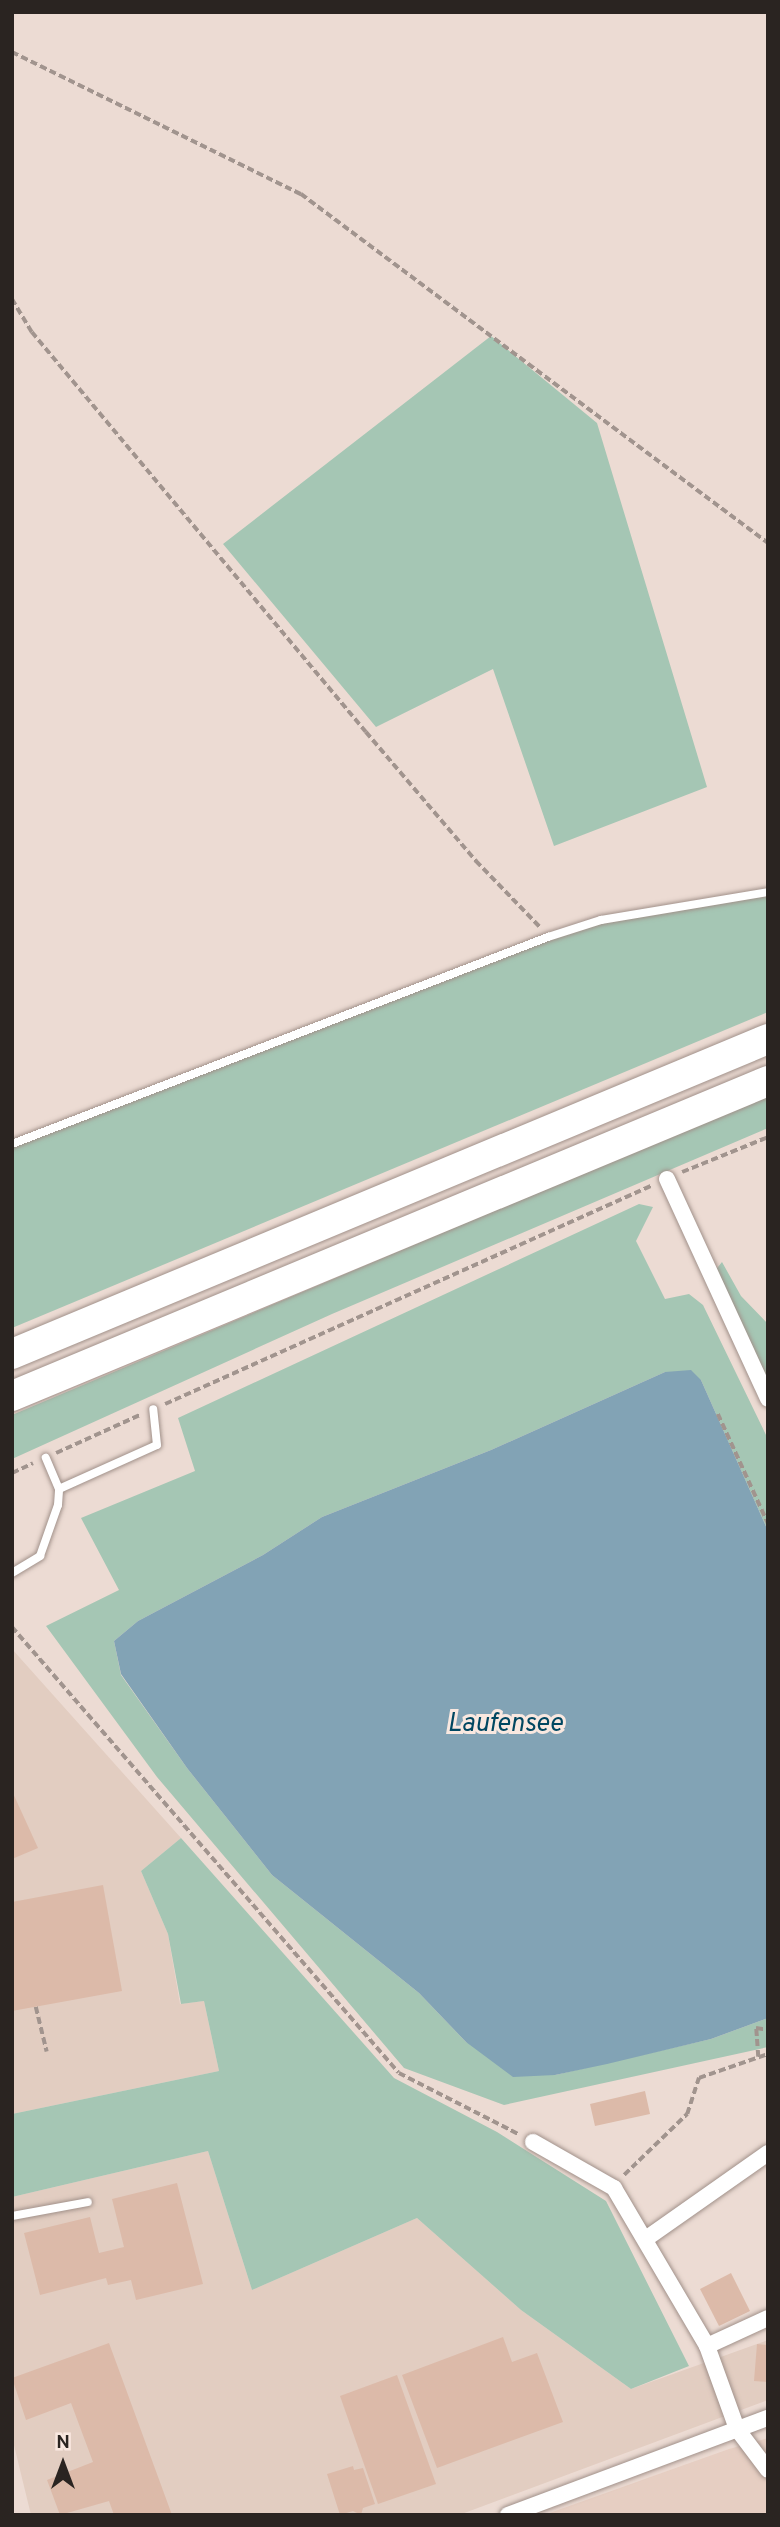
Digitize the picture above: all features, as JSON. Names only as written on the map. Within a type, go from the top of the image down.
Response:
[{"type":"highway","points":[[12,1354],[768,1039]]},
{"type":"highway","points":[[12,1396],[768,1081]]},
{"type":"street","points":[[667,1179],[768,1399]]},
{"type":"street","points":[[533,2142],[614,2188],[647,2238],[707,2346],[737,2428],[768,2470]]},
{"type":"street","points":[[647,2238],[768,2153]]},
{"type":"street","points":[[707,2346],[768,2318]]},
{"type":"street","points":[[508,2515],[768,2418]]},
{"type":"lane","points":[[12,1144],[548,937],[601,920],[768,892]]},
{"type":"lane","points":[[59,1489],[157,1445],[153,1409]]},
{"type":"lane","points":[[12,1573],[40,1556],[58,1505],[59,1489],[46,1458]]},
{"type":"lane","points":[[12,2216],[88,2202]]},
{"type":"path","points":[[12,52],[301,194],[768,543]]},
{"type":"path","points":[[12,299],[32,332],[358,722],[476,861],[548,937]]},
{"type":"path","points":[[12,1473],[667,1179],[768,1137]]},
{"type":"path","points":[[718,1414],[768,1523]]},
{"type":"path","points":[[12,1627],[399,2073],[533,2142]]},
{"type":"path","points":[[36,2007],[47,2052]]},
{"type":"path","points":[[758,2057],[756,2028],[768,2030]]},
{"type":"path","points":[[614,2169],[626,2176],[687,2114],[699,2078],[768,2054]]},
{"type":"shaded area","points":[[12,1649],[181,1838],[141,1871],[168,1934],[180,2004],[204,2001],[219,2071],[12,2114]]},
{"type":"shaded area","points":[[208,2151],[252,2290],[417,2218],[521,2310],[631,2389],[768,2340],[768,2400],[459,2515],[31,2515],[12,2437],[12,2197]]},
{"type":"shaded area","points":[[768,2438],[768,2515],[544,2515],[729,2449]]},
{"type":"green space","points":[[491,336],[597,423],[707,787],[554,846],[493,669],[376,727],[223,544]]},
{"type":"green space","points":[[768,892],[768,1012],[12,1328],[12,1144],[601,920]]},
{"type":"green space","points":[[768,1095],[768,1128],[332,1314],[12,1459],[12,1415]]},
{"type":"green space","points":[[639,1204],[653,1207],[636,1241],[665,1299],[689,1294],[703,1305],[768,1439],[768,1531],[701,1380],[665,1372],[491,1450],[322,1517],[263,1555],[138,1621],[114,1641],[121,1675],[187,1768],[272,1875],[419,1993],[466,2042],[555,2075],[711,2039],[768,2018],[768,2047],[504,2105],[404,2068],[157,1777],[46,1626],[119,1590],[81,1518],[195,1471],[178,1418]]},
{"type":"green space","points":[[722,1262],[741,1296],[768,1324],[768,1388],[714,1272]]},
{"type":"green space","points":[[181,1838],[394,2078],[497,2132],[606,2201],[689,2366],[631,2389],[521,2310],[417,2218],[252,2290],[208,2151],[12,2197],[12,2114],[219,2071],[204,2001],[181,2004],[168,1934],[141,1871]]},
{"type":"water","name":"Laufensee","points":[[691,1370],[701,1380],[768,1531],[768,2018],[711,2039],[607,2064],[555,2075],[513,2077],[466,2042],[419,1993],[272,1875],[187,1768],[121,1674],[114,1641],[138,1621],[263,1555],[322,1517],[491,1450],[665,1372]]},
{"type":"building","points":[[12,1791],[38,1848],[12,1859]]},
{"type":"building","points":[[103,1885],[122,1991],[12,2011],[12,1902]]},
{"type":"building","points":[[645,2091],[650,2114],[595,2126],[590,2104]]},
{"type":"building","points":[[177,2183],[203,2284],[136,2300],[131,2280],[108,2285],[106,2278],[40,2295],[24,2233],[90,2217],[99,2253],[124,2247],[112,2199]]},
{"type":"building","points":[[731,2273],[750,2311],[719,2326],[700,2289]]},
{"type":"building","points":[[503,2337],[512,2362],[537,2353],[563,2422],[437,2468],[402,2375]]},
{"type":"building","points":[[109,2343],[172,2515],[114,2515],[109,2501],[60,2515],[47,2480],[93,2462],[71,2403],[26,2420],[12,2378]]},
{"type":"building","points":[[757,2344],[768,2345],[768,2382],[754,2381]]},
{"type":"building","points":[[397,2375],[436,2484],[378,2504],[340,2396]]},
{"type":"building","points":[[353,2466],[354,2470],[363,2468],[375,2504],[363,2508],[361,2515],[353,2511],[340,2515],[327,2474]]}]
